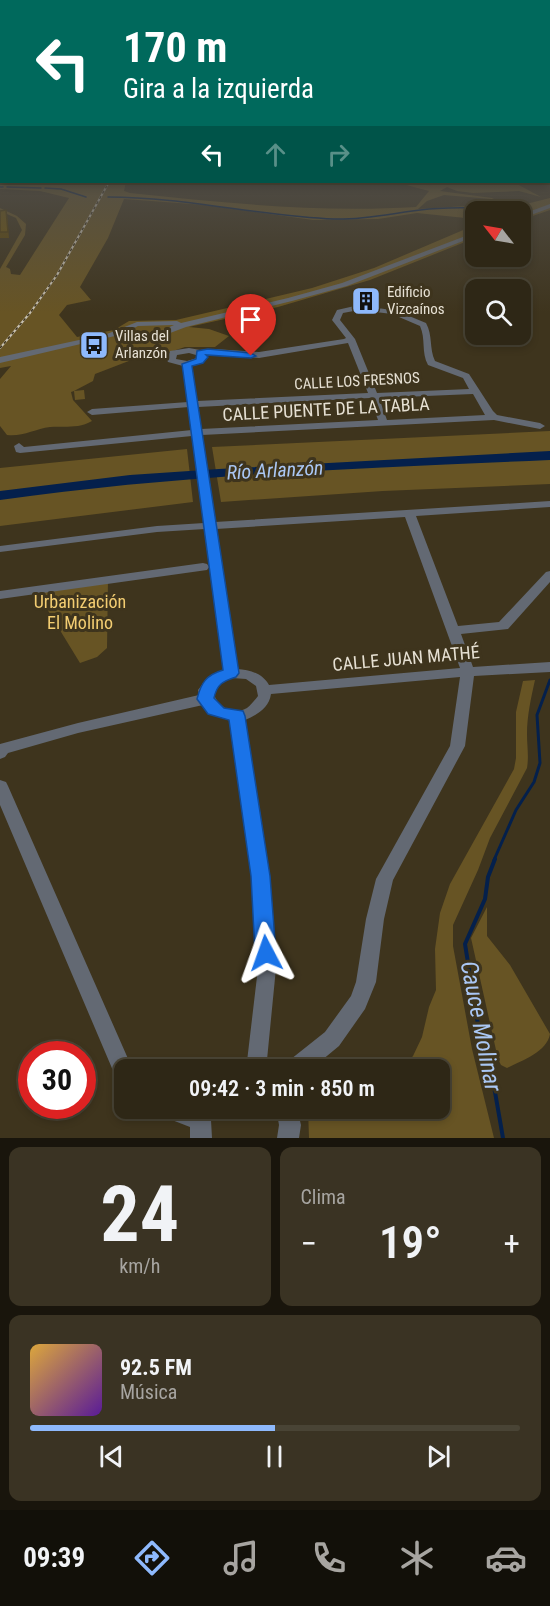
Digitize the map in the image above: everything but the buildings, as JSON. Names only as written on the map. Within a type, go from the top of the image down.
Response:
[{"type":"street","points":[[0,362],[104,337],[131,326],[181,322],[301,294],[465,237]]},
{"type":"street","points":[[166,343],[182,325],[327,289],[393,267],[465,238]]},
{"type":"street","points":[[384,423],[351,339],[336,319],[338,313],[348,308],[360,306],[411,318],[423,325],[428,340],[425,350],[431,363],[466,376],[489,413],[494,417]]},
{"type":"street","points":[[150,324],[160,326],[173,361],[187,364],[202,359],[200,353]]},
{"type":"street","points":[[124,330],[123,335],[131,339]]},
{"type":"street","points":[[0,362],[96,342],[131,339],[166,343],[200,353],[214,351],[259,356],[351,339]]},
{"type":"street","points":[[187,364],[231,673]]},
{"type":"street","name":"CALLE LOS FRESNOS","points":[[94,412],[373,394],[475,391]]},
{"type":"street","name":"CALLE PUENTE DE LA TABLA","points":[[19,446],[20,450],[196,433],[494,417],[540,426]]},
{"type":"street","points":[[0,549],[100,535],[210,525],[550,504]]},
{"type":"street","points":[[307,1059],[332,1039],[358,1002],[366,982],[375,920],[385,879],[457,746],[468,672],[409,512]]},
{"type":"street","points":[[0,595],[203,567]]},
{"type":"street","points":[[453,631],[503,626],[550,575]]},
{"type":"street","name":"CALLE JUAN MATHÉ","points":[[265,690],[468,672],[544,668]]},
{"type":"street","points":[[231,673],[249,675],[262,684],[265,690],[261,704],[255,710],[237,716],[213,710],[206,699],[209,685],[218,677],[231,673]]},
{"type":"street","points":[[1,748],[89,725],[206,699]]},
{"type":"street","points":[[237,716],[261,876],[267,968],[257,1059]]},
{"type":"street","points":[[0,786],[118,1059]]},
{"type":"street","points":[[288,1138],[289,1119]]},
{"type":"green space","points":[[63,207],[121,207],[108,238],[80,287],[91,300],[67,305],[59,315],[77,337],[114,330],[129,321],[176,320],[312,288],[374,268],[465,229],[465,242],[370,280],[278,307],[189,327],[209,329],[229,336],[215,347],[185,347],[167,353],[160,349],[95,374],[93,381],[71,392],[73,400],[92,421],[87,424],[50,427],[23,434],[7,435],[0,426],[0,379],[11,366],[0,368],[0,269],[22,230],[16,218],[0,211],[0,208],[17,216],[26,224],[25,235],[6,267],[10,269],[11,274],[20,275]]},
{"type":"green space","points":[[220,207],[380,209],[420,207],[418,209],[465,207],[465,218],[417,213],[378,219],[313,220]]},
{"type":"green space","points":[[531,207],[550,207],[550,210],[531,217]]},
{"type":"green space","points":[[84,390],[85,399],[75,400],[74,391]]},
{"type":"green space","points":[[550,431],[550,484],[383,491],[221,502],[212,447]]},
{"type":"green space","points":[[187,449],[193,502],[0,526],[0,468]]},
{"type":"green space","name":"Urbanización El Molino","points":[[108,580],[107,648],[97,657],[80,663],[36,591]]},
{"type":"green space","points":[[535,680],[528,720],[527,768],[490,838],[453,925],[453,946],[472,1049],[494,1138],[309,1138],[308,1119],[450,1119],[450,1059],[410,1059],[422,1037],[429,1007],[436,990],[435,949],[440,913],[450,884],[514,769],[516,712],[523,681]]},
{"type":"green space","points":[[487,907],[487,936],[510,965],[550,1034],[539,1051],[507,1068],[501,1065],[498,1059],[471,938]]},
{"type":"water","name":"Río Arlanzón","points":[[550,451],[550,460],[205,478],[0,500],[0,491],[130,475]]},
{"type":"waterway","points":[[222,207],[334,219],[429,209],[465,208]]},
{"type":"waterway","name":"Cauce Molinar","points":[[494,860],[516,810],[534,782],[540,763],[537,715],[550,680]]},
{"type":"waterway","name":"Cauce Molinar","points":[[495,859],[488,877],[485,899],[465,944],[479,1031],[495,1092],[503,1138]]},
{"type":"railway","points":[[0,348],[30,313],[57,275],[95,207]]},
{"type":"place","name":"Edificio Vizcaínos","points":[[366,301]]},
{"type":"place","name":"Villas del Arlanzón","points":[[94,345]]},
{"type":"route","points":[[251,356],[217,351],[200,353],[202,359],[187,364],[231,673],[213,681],[205,694],[208,705],[213,710],[237,716],[261,876],[266,953]]}]
